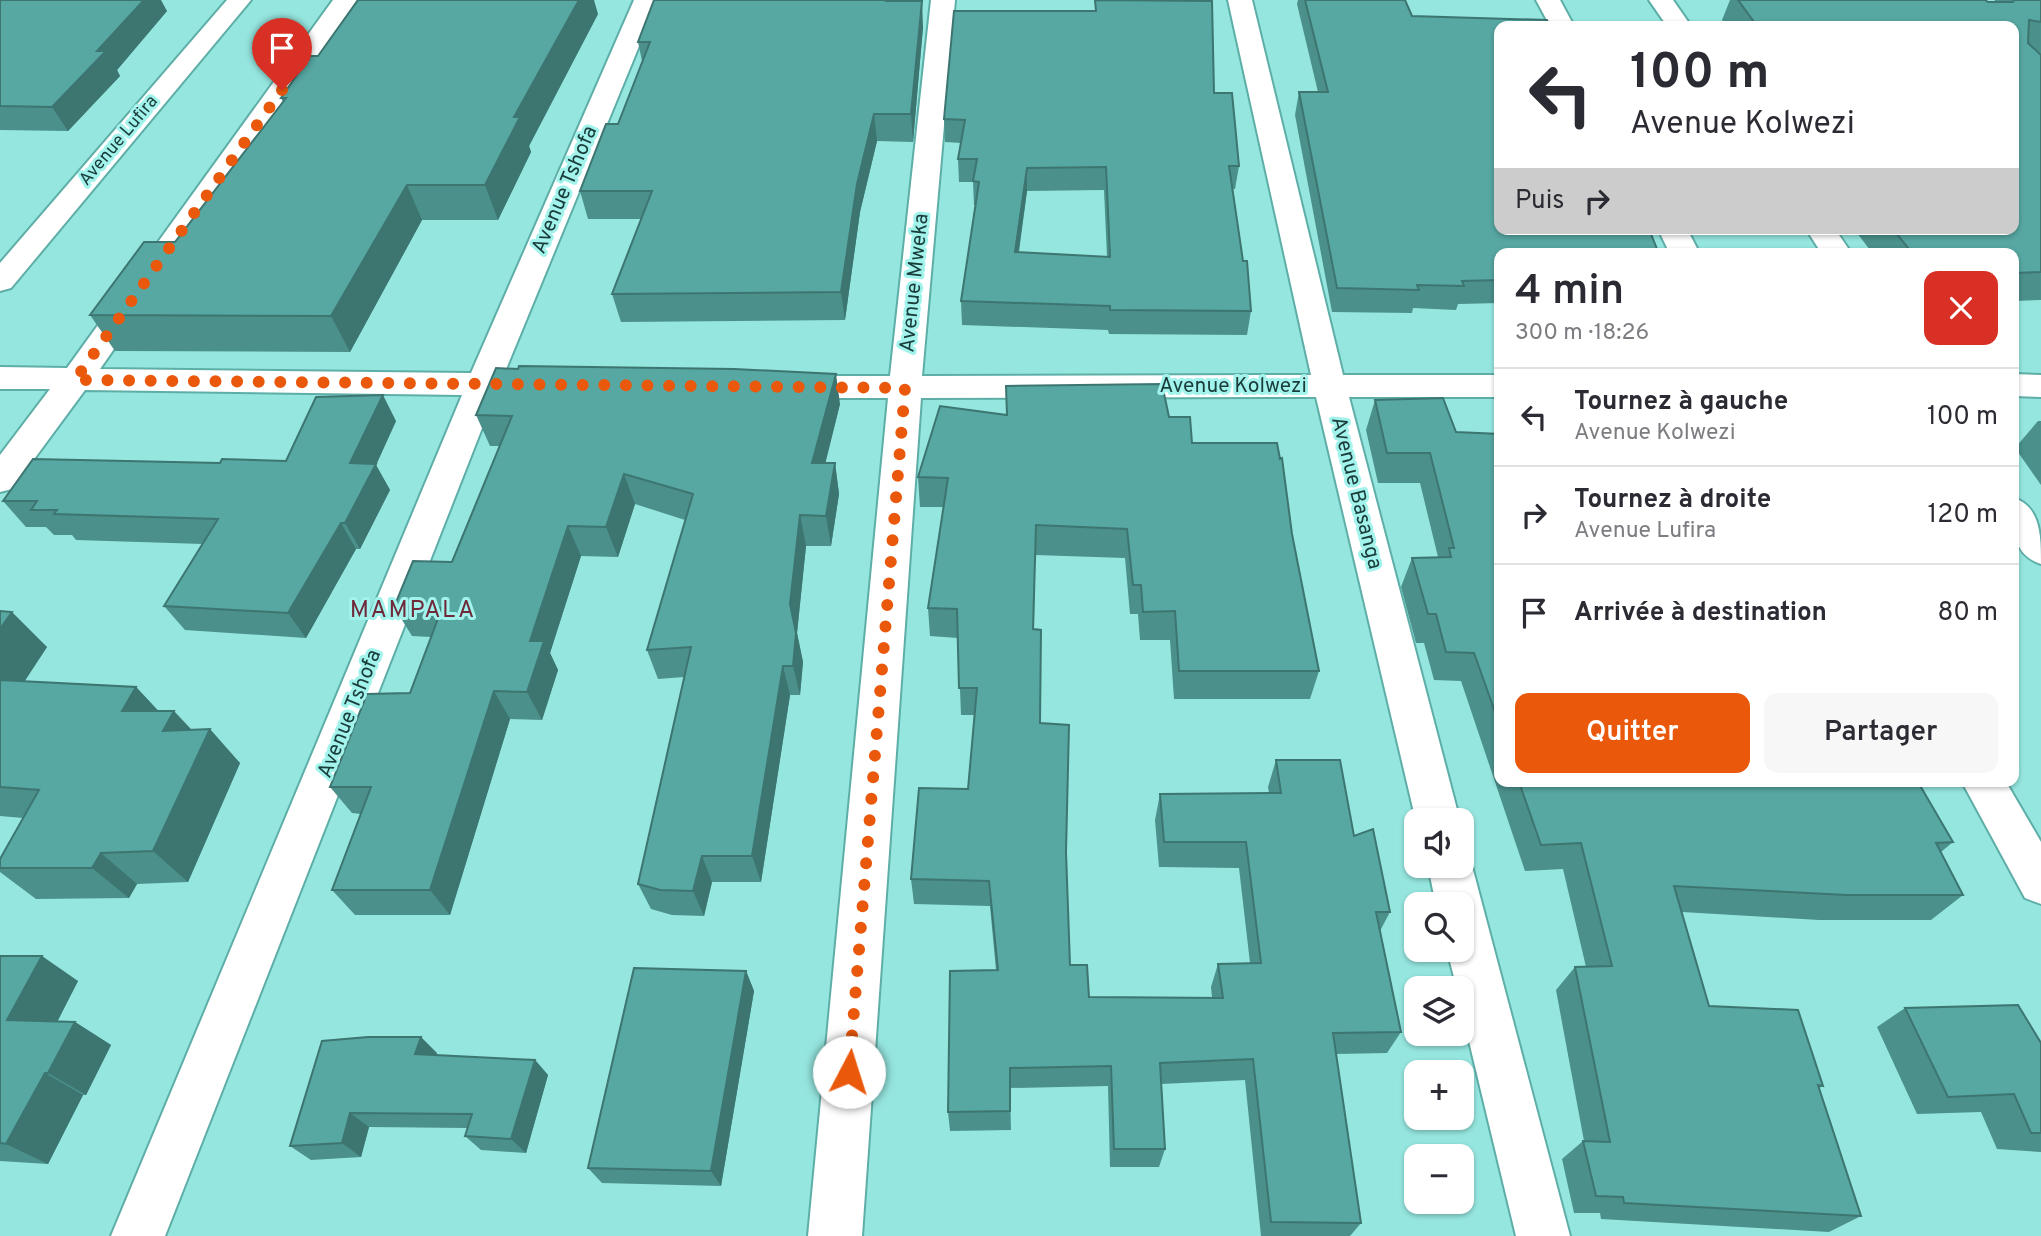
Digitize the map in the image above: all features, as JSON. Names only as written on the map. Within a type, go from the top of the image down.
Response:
[{"type":"street","name":"Avenue Lufira","points":[[0,282],[239,0]]},
{"type":"street","points":[[0,480],[75,380],[345,0]]},
{"type":"street","name":"Avenue Tshofa","points":[[138,1236],[483,384],[646,0]]},
{"type":"street","name":"Avenue Mweka","points":[[835,1236],[905,388],[943,0]]},
{"type":"street","name":"Avenue Basanga","points":[[1240,0],[1329,385],[1435,808]]},
{"type":"street","points":[[1548,0],[1559,21]]},
{"type":"street","points":[[1661,0],[1676,21]]},
{"type":"street","points":[[0,378],[565,385]]},
{"type":"street","points":[[2019,385],[2041,386]]},
{"type":"street","name":"Avenue Kolwezi","points":[[755,387],[1494,386]]},
{"type":"street","points":[[2019,518],[2041,550]]},
{"type":"street","points":[[1986,787],[2041,883]]},
{"type":"street","points":[[1474,962],[1543,1236]]},
{"type":"building","points":[[0,0],[144,0],[97,51],[106,51],[52,107],[0,106]]},
{"type":"building","points":[[358,0],[579,0],[514,117],[520,117],[485,185],[407,185],[331,316],[90,315],[144,242],[175,242],[286,98],[281,98],[310,56],[318,56]]},
{"type":"building","points":[[654,0],[922,1],[911,114],[874,114],[857,184],[841,292],[612,294],[652,191],[580,191],[606,124],[618,124],[650,42],[638,42]]},
{"type":"building","points":[[1095,0],[1212,1],[1214,93],[1232,93],[1239,166],[1229,166],[1243,261],[1247,261],[1251,311],[1110,310],[1110,306],[961,301],[979,182],[973,181],[977,159],[958,159],[965,120],[944,119],[954,11],[1096,11]],"holes":[[[1106,167],[1110,257],[1015,252],[1027,168]]]},
{"type":"building","points":[[1305,0],[1405,0],[1412,16],[1547,20],[1494,21],[1494,235],[1651,235],[1657,248],[1494,248],[1494,280],[1462,281],[1464,286],[1417,285],[1419,290],[1337,288],[1299,92],[1328,92]]},
{"type":"building","points":[[1738,0],[2041,0],[2041,22],[2029,20],[2028,43],[2041,55],[2041,272],[2019,273],[2019,248],[1908,248],[1898,235],[2019,235],[2019,21],[1753,21]]},
{"type":"building","points":[[519,366],[734,369],[836,374],[812,463],[835,463],[826,516],[800,515],[790,604],[796,633],[793,666],[783,666],[752,856],[702,856],[693,891],[660,890],[638,884],[691,647],[647,650],[693,494],[624,474],[606,527],[568,526],[530,641],[544,641],[527,692],[494,691],[430,890],[332,890],[371,787],[330,787],[367,694],[410,693],[442,608],[394,607],[413,561],[452,562],[512,416],[476,415],[496,368],[518,369]]},
{"type":"building","points":[[1162,384],[1169,417],[1190,417],[1192,443],[1277,443],[1280,459],[1282,458],[1292,534],[1319,671],[1179,671],[1175,611],[1143,612],[1141,585],[1133,585],[1127,529],[1036,525],[1033,629],[1041,630],[1040,723],[1069,725],[1066,852],[1070,965],[1087,965],[1089,997],[1223,998],[1218,964],[1261,963],[1246,842],[1164,842],[1160,794],[1281,793],[1276,760],[1340,760],[1354,836],[1373,829],[1390,912],[1376,912],[1401,1032],[1333,1033],[1361,1223],[1271,1222],[1253,1059],[1160,1063],[1165,1149],[1114,1149],[1111,1066],[1010,1068],[1010,1111],[948,1112],[950,971],[998,970],[989,881],[911,879],[919,788],[968,789],[977,688],[959,688],[957,609],[928,608],[948,478],[918,477],[940,406],[1007,415],[1006,386]]},
{"type":"building","points":[[383,395],[350,463],[376,464],[345,523],[341,523],[288,613],[164,606],[218,519],[54,514],[57,510],[31,510],[37,501],[3,501],[33,459],[220,463],[222,459],[286,461],[316,397]]},
{"type":"building","points":[[1443,398],[1456,432],[1494,434],[1494,709],[1474,653],[1446,652],[1436,614],[1428,614],[1412,558],[1451,557],[1449,548],[1454,548],[1430,453],[1387,453],[1375,400]]},
{"type":"building","points":[[0,611],[12,612],[0,629]]},
{"type":"building","points":[[0,680],[136,687],[122,711],[174,711],[163,731],[210,729],[153,851],[101,853],[92,868],[0,868],[0,859],[39,790],[0,787]]},
{"type":"building","points":[[1521,787],[1921,787],[1953,842],[1936,843],[1963,895],[1847,895],[1674,886],[1709,1006],[1798,1010],[1823,1086],[1818,1085],[1861,1216],[1624,1203],[1623,1197],[1596,1196],[1583,1141],[1610,1142],[1575,967],[1612,966],[1581,843],[1541,845]]},
{"type":"building","points":[[0,956],[42,956],[7,1020],[75,1022],[6,1144],[0,1143]]},
{"type":"building","points":[[634,968],[746,971],[711,1171],[588,1168]]},
{"type":"building","points":[[2018,1005],[2041,1043],[2041,1133],[2031,1133],[2014,1094],[1948,1097],[1905,1008]]},
{"type":"building","points":[[368,1037],[421,1037],[415,1054],[535,1060],[511,1139],[465,1136],[472,1114],[350,1113],[342,1143],[290,1146],[322,1041]]},
{"type":"district","name":"MAMPALA","points":[[413,611]]},
{"type":"route","points":[[282,90],[75,380],[905,388],[849,1072]]}]
